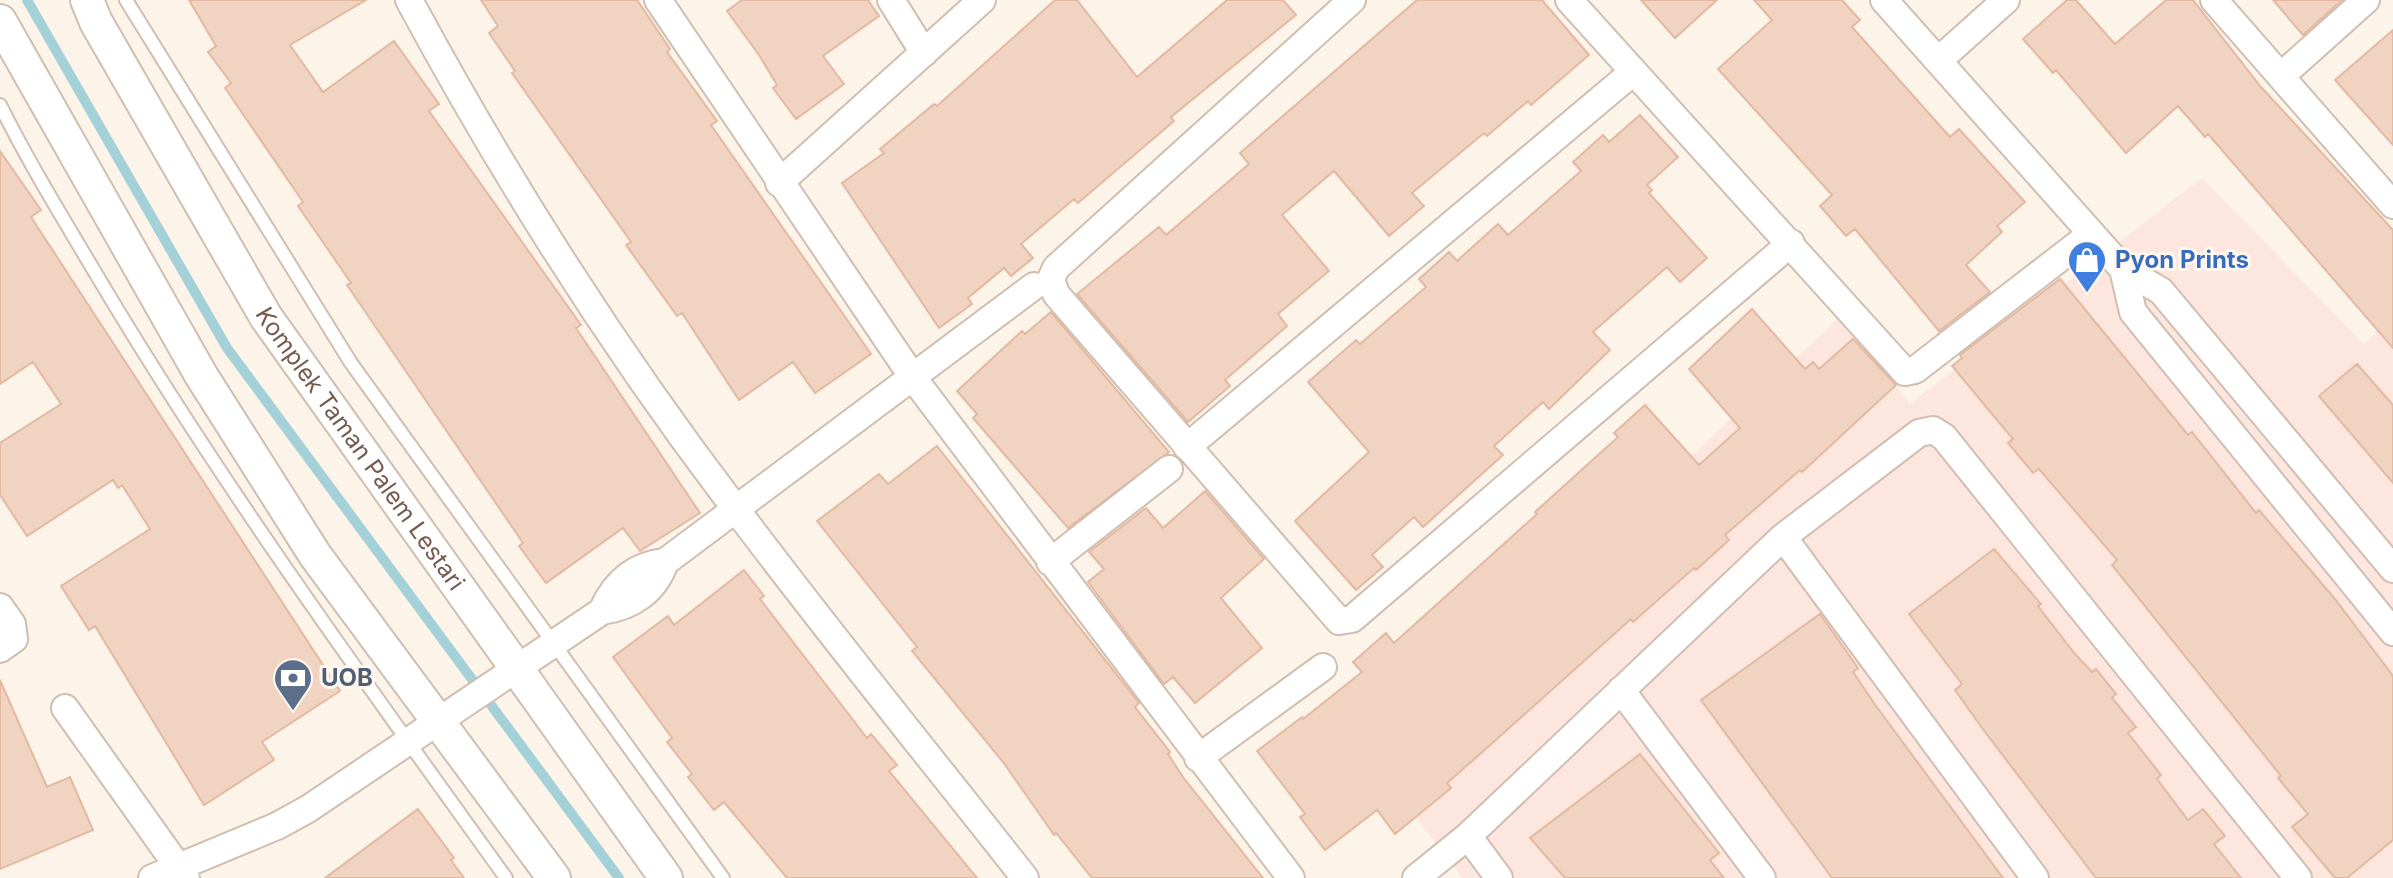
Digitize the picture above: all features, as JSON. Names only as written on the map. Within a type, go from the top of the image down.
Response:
[{"type":"street","points":[[409,0],[462,98],[596,313],[737,511],[1025,878]]},
{"type":"street","points":[[658,0],[914,379],[1291,878]]},
{"type":"street","points":[[891,0],[924,53]]},
{"type":"street","points":[[779,183],[982,0]]},
{"type":"street","points":[[1352,0],[1052,274],[1056,294],[1339,621],[1349,621],[1791,243]]},
{"type":"street","points":[[1569,0],[1905,372],[1915,370],[2091,234]]},
{"type":"street","points":[[1884,0],[2123,269],[2161,291],[2393,569]]},
{"type":"street","points":[[1939,60],[2006,0]]},
{"type":"street","points":[[2214,0],[2393,205]]},
{"type":"street","points":[[2281,76],[2366,0]]},
{"type":"street","name":"Komplek Taman Palem Lestari","points":[[110,10],[266,317],[507,674],[666,878]]},
{"type":"street","points":[[0,21],[201,375],[315,555],[451,714],[554,878]]},
{"type":"street","points":[[1187,447],[1633,72]]},
{"type":"street","points":[[2123,269],[2133,312],[2393,632]]},
{"type":"street","points":[[152,878],[182,873],[277,826],[451,714],[602,611],[612,589],[643,564],[665,562],[737,511],[1034,286]]},
{"type":"street","points":[[2239,445],[2272,421]]},
{"type":"street","points":[[1416,878],[1468,836],[1783,537],[1919,433],[1933,430],[1944,437],[2298,878]]},
{"type":"street","points":[[1050,562],[1169,469]]},
{"type":"street","points":[[1783,537],[2035,878]]},
{"type":"street","points":[[0,607],[12,624],[14,639],[0,649]]},
{"type":"street","points":[[1198,758],[1323,667]]},
{"type":"street","points":[[1621,690],[1762,878]]},
{"type":"street","points":[[65,708],[182,873]]},
{"type":"street","points":[[1468,836],[1499,878]]},
{"type":"lane","points":[[110,10],[351,363],[556,642],[723,878]]},
{"type":"lane","points":[[0,105],[26,157],[157,374],[265,540],[506,878]]},
{"type":"shaded area","points":[[2202,178],[2364,344],[2393,318],[2393,878],[1462,878],[1370,757],[1841,316],[1910,404]]},
{"type":"building","points":[[189,0],[366,0],[290,45],[323,92],[394,41],[439,104],[429,111],[581,325],[576,328],[700,513],[640,551],[623,528],[546,583],[519,546],[523,543],[347,285],[351,283],[298,206],[303,202],[225,88],[231,83],[208,52],[216,46]]},
{"type":"building","points":[[481,0],[637,0],[670,49],[667,52],[717,121],[711,125],[871,354],[815,393],[793,362],[739,400],[682,313],[677,316],[626,245],[631,242],[512,73],[515,71],[489,33],[498,26]]},
{"type":"building","points":[[742,0],[868,0],[879,16],[823,56],[844,84],[796,119],[773,88],[777,85],[759,55],[727,11]]},
{"type":"building","points":[[1055,0],[1077,0],[1137,77],[1227,0],[1283,0],[1296,15],[1171,117],[1174,121],[1078,203],[1074,199],[1021,244],[1033,258],[1011,276],[1004,268],[968,298],[972,304],[939,328],[842,183],[884,153],[880,149],[934,104],[937,106]]},
{"type":"building","points":[[1417,0],[1542,0],[1589,55],[1531,105],[1528,101],[1487,136],[1484,133],[1412,193],[1424,206],[1389,236],[1334,171],[1282,215],[1329,271],[1278,314],[1287,326],[1225,380],[1230,386],[1188,422],[1077,294],[1159,227],[1166,235],[1249,164],[1240,153]]},
{"type":"building","points":[[1641,0],[1717,0],[1675,38]]},
{"type":"building","points":[[1754,0],[1842,0],[1860,20],[1852,27],[1950,137],[1959,129],[2025,202],[1997,226],[2002,232],[1966,265],[1990,292],[1939,331],[1855,229],[1846,236],[1820,206],[1832,195],[1718,69],[1772,20]]},
{"type":"building","points":[[2067,0],[2076,0],[2115,44],[2166,0],[2193,0],[2261,87],[2393,230],[2393,348],[2208,134],[2205,137],[2178,106],[2126,153],[2056,70],[2053,73],[2023,39]]},
{"type":"building","points":[[2273,0],[2342,0],[2303,35]]},
{"type":"building","points":[[2393,30],[2393,145],[2335,80]]},
{"type":"building","points":[[1640,115],[1678,157],[1647,185],[1652,190],[1649,193],[1707,258],[1680,282],[1667,267],[1593,332],[1610,350],[1549,409],[1543,402],[1494,446],[1503,455],[1423,527],[1414,517],[1372,555],[1383,567],[1356,590],[1295,521],[1369,452],[1308,382],[1356,340],[1360,344],[1426,287],[1419,279],[1449,252],[1457,261],[1498,224],[1508,235],[1581,171],[1573,162],[1603,135],[1609,142]]},
{"type":"building","points":[[0,151],[41,210],[31,217],[340,691],[262,742],[274,760],[204,805],[95,626],[89,630],[61,586],[150,529],[122,485],[118,488],[113,480],[27,536],[0,495],[0,443],[61,404],[33,362],[0,384]]},
{"type":"building","points":[[2060,279],[2188,435],[2192,432],[2256,513],[2259,510],[2335,599],[2393,676],[2393,840],[2347,878],[2335,878],[2292,827],[2308,814],[2278,778],[2281,776],[2112,565],[2117,560],[2039,469],[2033,473],[2008,443],[2013,439],[1952,366],[1962,358],[1960,355]]},
{"type":"building","points":[[1752,309],[1805,369],[1813,362],[1819,369],[1853,339],[1896,385],[1802,472],[1800,470],[1725,535],[1729,540],[1696,570],[1694,568],[1633,622],[1631,619],[1447,783],[1451,788],[1411,821],[1395,834],[1377,810],[1325,850],[1300,817],[1305,814],[1257,751],[1362,672],[1353,662],[1386,633],[1394,643],[1537,514],[1535,512],[1618,437],[1614,433],[1645,405],[1699,465],[1740,428],[1689,369]]},
{"type":"building","points":[[1051,312],[1169,452],[1068,528],[973,418],[977,414],[957,391],[1022,331],[1025,334]]},
{"type":"building","points":[[2357,364],[2393,405],[2393,483],[2319,396]]},
{"type":"building","points":[[937,446],[1139,703],[1135,707],[1170,752],[1168,754],[1183,777],[1263,878],[1092,878],[1056,833],[1054,835],[1003,762],[912,651],[917,647],[817,521],[879,474],[888,484]]},
{"type":"building","points":[[1205,491],[1264,559],[1221,598],[1262,648],[1195,703],[1173,677],[1164,684],[1088,582],[1104,569],[1089,552],[1146,508],[1163,528]]},
{"type":"building","points":[[1994,549],[2041,604],[2038,606],[2075,654],[2092,672],[2096,669],[2116,694],[2112,698],[2136,727],[2128,733],[2161,775],[2157,779],[2188,820],[2203,809],[2225,836],[2214,844],[2241,878],[2096,878],[1982,728],[1955,690],[1962,684],[1909,614]]},
{"type":"building","points":[[744,570],[764,596],[760,599],[867,738],[871,734],[897,765],[889,771],[977,878],[787,878],[724,802],[714,810],[688,777],[692,774],[667,742],[672,738],[613,657],[668,616],[674,625]]},
{"type":"building","points":[[1820,614],[1858,668],[1853,672],[1876,706],[2003,878],[1832,878],[1701,700]]},
{"type":"building","points":[[0,680],[47,787],[70,777],[93,830],[0,869]]},
{"type":"building","points":[[1640,754],[1719,853],[1710,860],[1724,878],[1565,878],[1530,838]]},
{"type":"building","points":[[418,809],[454,858],[451,860],[464,878],[325,878]]},
{"type":"waterway","points":[[27,0],[227,348],[619,878]]},
{"type":"place","name":"Pyon Prints","points":[[2087,294]]},
{"type":"place","name":"UOB","points":[[293,712]]}]
